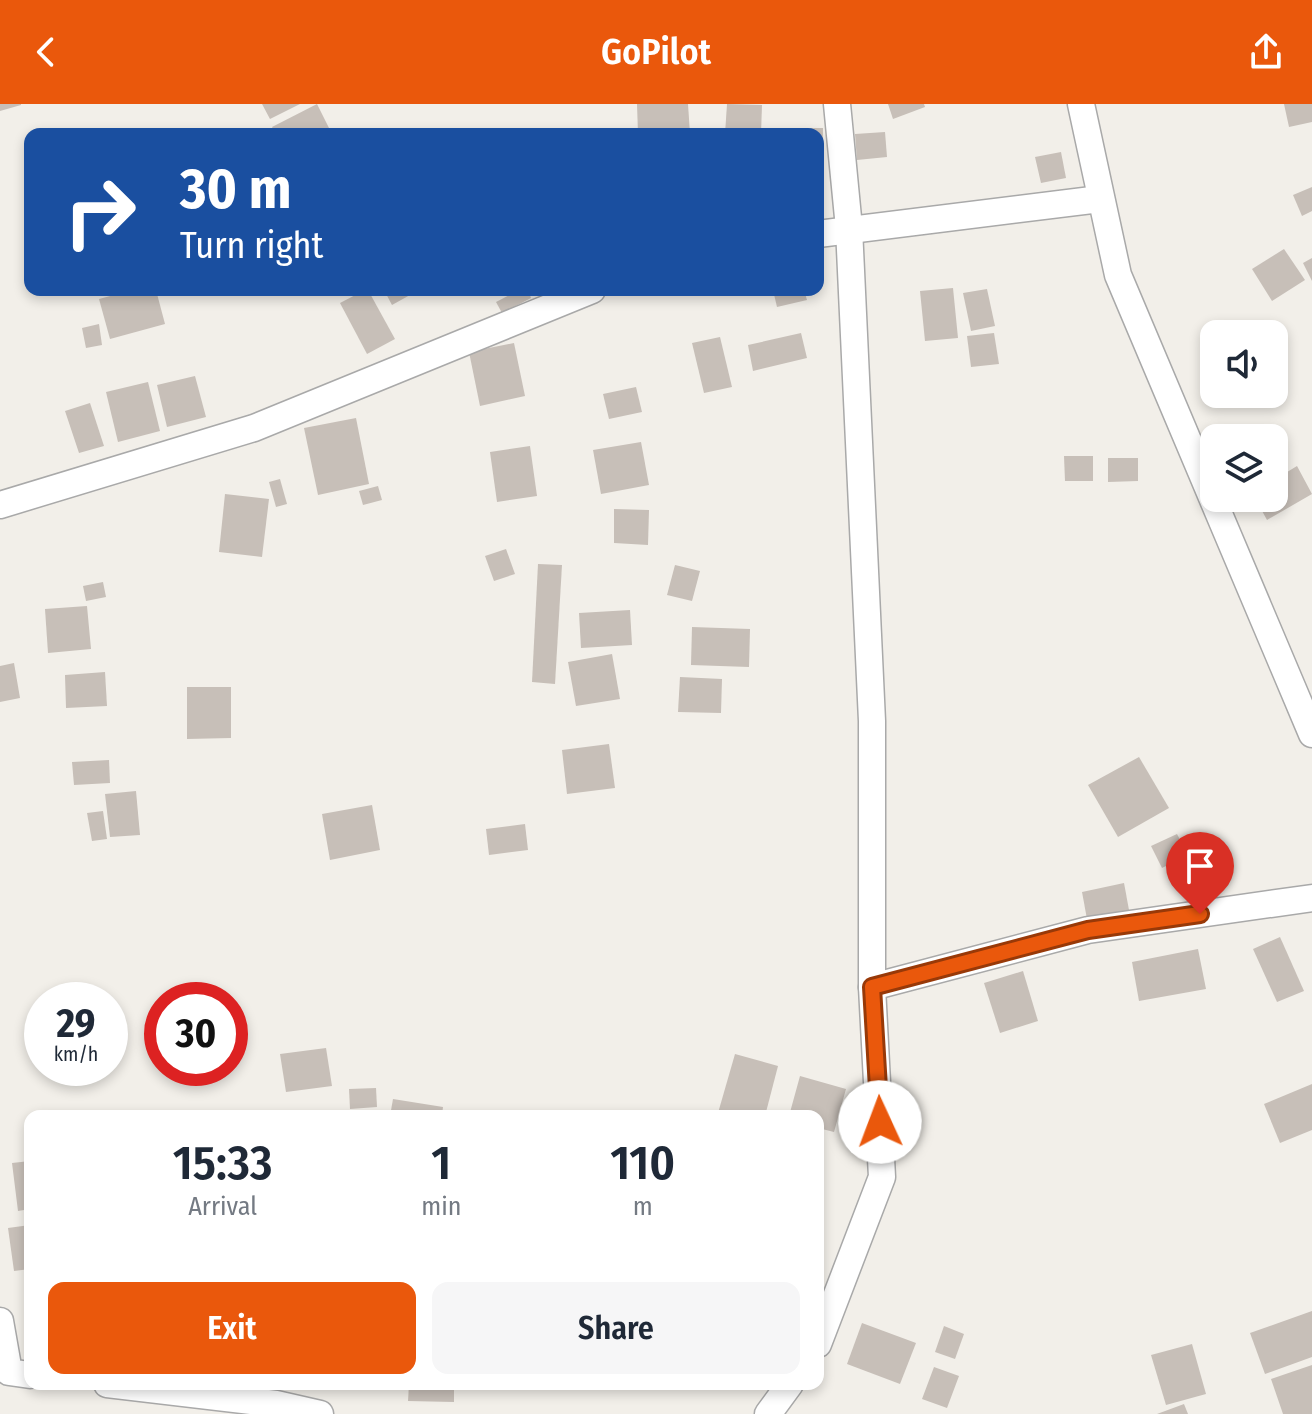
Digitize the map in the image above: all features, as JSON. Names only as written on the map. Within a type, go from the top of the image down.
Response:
[{"type":"street","points":[[824,1328],[882,1177],[872,987],[872,721],[849,228],[837,104]]},
{"type":"street","points":[[1081,104],[1118,275],[1312,734]]},
{"type":"street","points":[[824,233],[1100,199]]},
{"type":"street","points":[[0,505],[254,428],[577,296]]},
{"type":"street","points":[[872,987],[1088,930],[1312,898]]},
{"type":"street","points":[[0,1321],[9,1372],[24,1374]]},
{"type":"street","points":[[158,1390],[276,1404],[320,1414]]},
{"type":"street","points":[[768,1414],[786,1390]]},
{"type":"building","points":[[0,104],[21,104],[21,105],[0,111]]},
{"type":"building","points":[[262,104],[300,104],[270,119]]},
{"type":"building","points":[[317,104],[329,128],[273,128]]},
{"type":"building","points":[[637,104],[688,104],[690,128],[638,128]]},
{"type":"building","points":[[727,104],[762,105],[761,128],[725,128]]},
{"type":"building","points":[[888,104],[924,104],[925,107],[893,119]]},
{"type":"building","points":[[1284,104],[1312,104],[1312,122],[1289,127]]},
{"type":"building","points":[[885,132],[887,157],[857,160],[855,134]]},
{"type":"building","points":[[1061,152],[1066,178],[1041,183],[1035,157]]},
{"type":"building","points":[[1312,187],[1312,211],[1302,216],[1293,195]]},
{"type":"building","points":[[1284,249],[1305,280],[1272,301],[1252,269]]},
{"type":"building","points":[[1312,258],[1312,281],[1303,263]]},
{"type":"building","points":[[953,288],[958,338],[925,341],[920,291]]},
{"type":"building","points":[[987,289],[995,326],[971,331],[963,293]]},
{"type":"building","points":[[110,296],[158,296],[165,324],[110,339],[99,299]]},
{"type":"building","points":[[353,296],[371,296],[395,339],[367,354],[340,303]]},
{"type":"building","points":[[387,296],[408,296],[392,305]]},
{"type":"building","points":[[508,296],[531,298],[502,313],[496,302]]},
{"type":"building","points":[[774,296],[806,296],[807,300],[777,307]]},
{"type":"building","points":[[99,324],[102,345],[86,348],[82,328]]},
{"type":"building","points":[[801,333],[807,358],[753,371],[748,345]]},
{"type":"building","points":[[994,333],[999,364],[971,367],[967,336]]},
{"type":"building","points":[[720,337],[732,387],[704,393],[692,343]]},
{"type":"building","points":[[514,343],[525,396],[480,406],[469,352]]},
{"type":"building","points":[[195,376],[206,417],[167,427],[157,385]]},
{"type":"building","points":[[148,382],[160,431],[118,442],[106,392]]},
{"type":"building","points":[[636,387],[642,412],[609,419],[603,394]]},
{"type":"building","points":[[90,403],[104,446],[79,453],[65,411]]},
{"type":"building","points":[[356,418],[369,484],[318,495],[304,428]]},
{"type":"building","points":[[641,442],[649,485],[601,494],[593,450]]},
{"type":"building","points":[[530,446],[537,496],[497,502],[490,452]]},
{"type":"building","points":[[1064,456],[1093,456],[1093,481],[1065,481]]},
{"type":"building","points":[[1108,458],[1138,458],[1138,481],[1108,482]]},
{"type":"building","points":[[1297,466],[1312,494],[1288,508],[1288,471]]},
{"type":"building","points":[[280,479],[287,504],[276,507],[269,482]]},
{"type":"building","points":[[378,486],[382,500],[363,505],[359,491]]},
{"type":"building","points":[[225,494],[269,499],[262,557],[219,552]]},
{"type":"building","points":[[614,509],[649,510],[648,545],[614,543]]},
{"type":"building","points":[[1263,512],[1281,512],[1267,520]]},
{"type":"building","points":[[506,549],[515,574],[494,581],[485,556]]},
{"type":"building","points":[[538,564],[562,565],[555,684],[532,682]]},
{"type":"building","points":[[675,565],[700,571],[692,601],[667,595]]},
{"type":"building","points":[[103,582],[106,597],[86,601],[83,586]]},
{"type":"building","points":[[87,606],[91,649],[48,653],[45,609]]},
{"type":"building","points":[[630,610],[632,645],[581,648],[579,613]]},
{"type":"building","points":[[692,627],[750,629],[749,667],[691,665]]},
{"type":"building","points":[[612,654],[620,699],[576,706],[568,662]]},
{"type":"building","points":[[14,663],[20,698],[0,702],[0,666]]},
{"type":"building","points":[[105,672],[107,706],[66,708],[65,675]]},
{"type":"building","points":[[680,677],[722,679],[721,713],[678,712]]},
{"type":"building","points":[[187,687],[231,687],[231,738],[187,739]]},
{"type":"building","points":[[609,744],[615,788],[567,794],[562,750]]},
{"type":"building","points":[[1139,757],[1169,808],[1118,837],[1088,785]]},
{"type":"building","points":[[109,760],[110,783],[74,785],[72,762]]},
{"type":"building","points":[[136,791],[140,835],[110,837],[105,794]]},
{"type":"building","points":[[372,805],[380,850],[330,860],[322,814]]},
{"type":"building","points":[[103,811],[107,839],[92,841],[87,813]]},
{"type":"building","points":[[525,824],[528,850],[489,855],[486,829]]},
{"type":"building","points":[[1177,834],[1188,855],[1162,868],[1151,846]]},
{"type":"building","points":[[1124,883],[1129,910],[1087,919],[1082,892]]},
{"type":"building","points":[[1280,937],[1304,991],[1277,1002],[1253,949]]},
{"type":"building","points":[[1198,949],[1206,989],[1139,1001],[1132,962]]},
{"type":"building","points":[[1023,971],[1038,1021],[1000,1033],[984,983]]},
{"type":"building","points":[[326,1048],[332,1086],[286,1092],[280,1054]]},
{"type":"building","points":[[735,1054],[778,1066],[767,1110],[719,1110]]},
{"type":"building","points":[[800,1076],[846,1089],[834,1132],[824,1130],[824,1110],[791,1110]]},
{"type":"building","points":[[1312,1084],[1312,1130],[1280,1143],[1264,1104]]},
{"type":"building","points":[[376,1088],[377,1107],[350,1109],[349,1089]]},
{"type":"building","points":[[393,1099],[443,1107],[443,1110],[391,1110]]},
{"type":"building","points":[[24,1162],[24,1210],[18,1211],[12,1163]]},
{"type":"building","points":[[24,1226],[24,1270],[14,1271],[8,1228]]},
{"type":"building","points":[[1312,1311],[1312,1357],[1265,1374],[1250,1333]]},
{"type":"building","points":[[862,1323],[916,1343],[900,1384],[847,1364]]},
{"type":"building","points":[[944,1326],[964,1334],[955,1359],[935,1352]]},
{"type":"building","points":[[1192,1344],[1206,1394],[1166,1405],[1151,1355]]},
{"type":"building","points":[[1312,1365],[1312,1414],[1283,1414],[1271,1379]]},
{"type":"building","points":[[934,1367],[959,1376],[947,1408],[922,1399]]},
{"type":"building","points":[[409,1390],[454,1390],[454,1402],[408,1401]]},
{"type":"building","points":[[1184,1404],[1188,1414],[1157,1414]]},
{"type":"route","points":[[880,1122],[872,987],[1088,930],[1200,914]]}]
